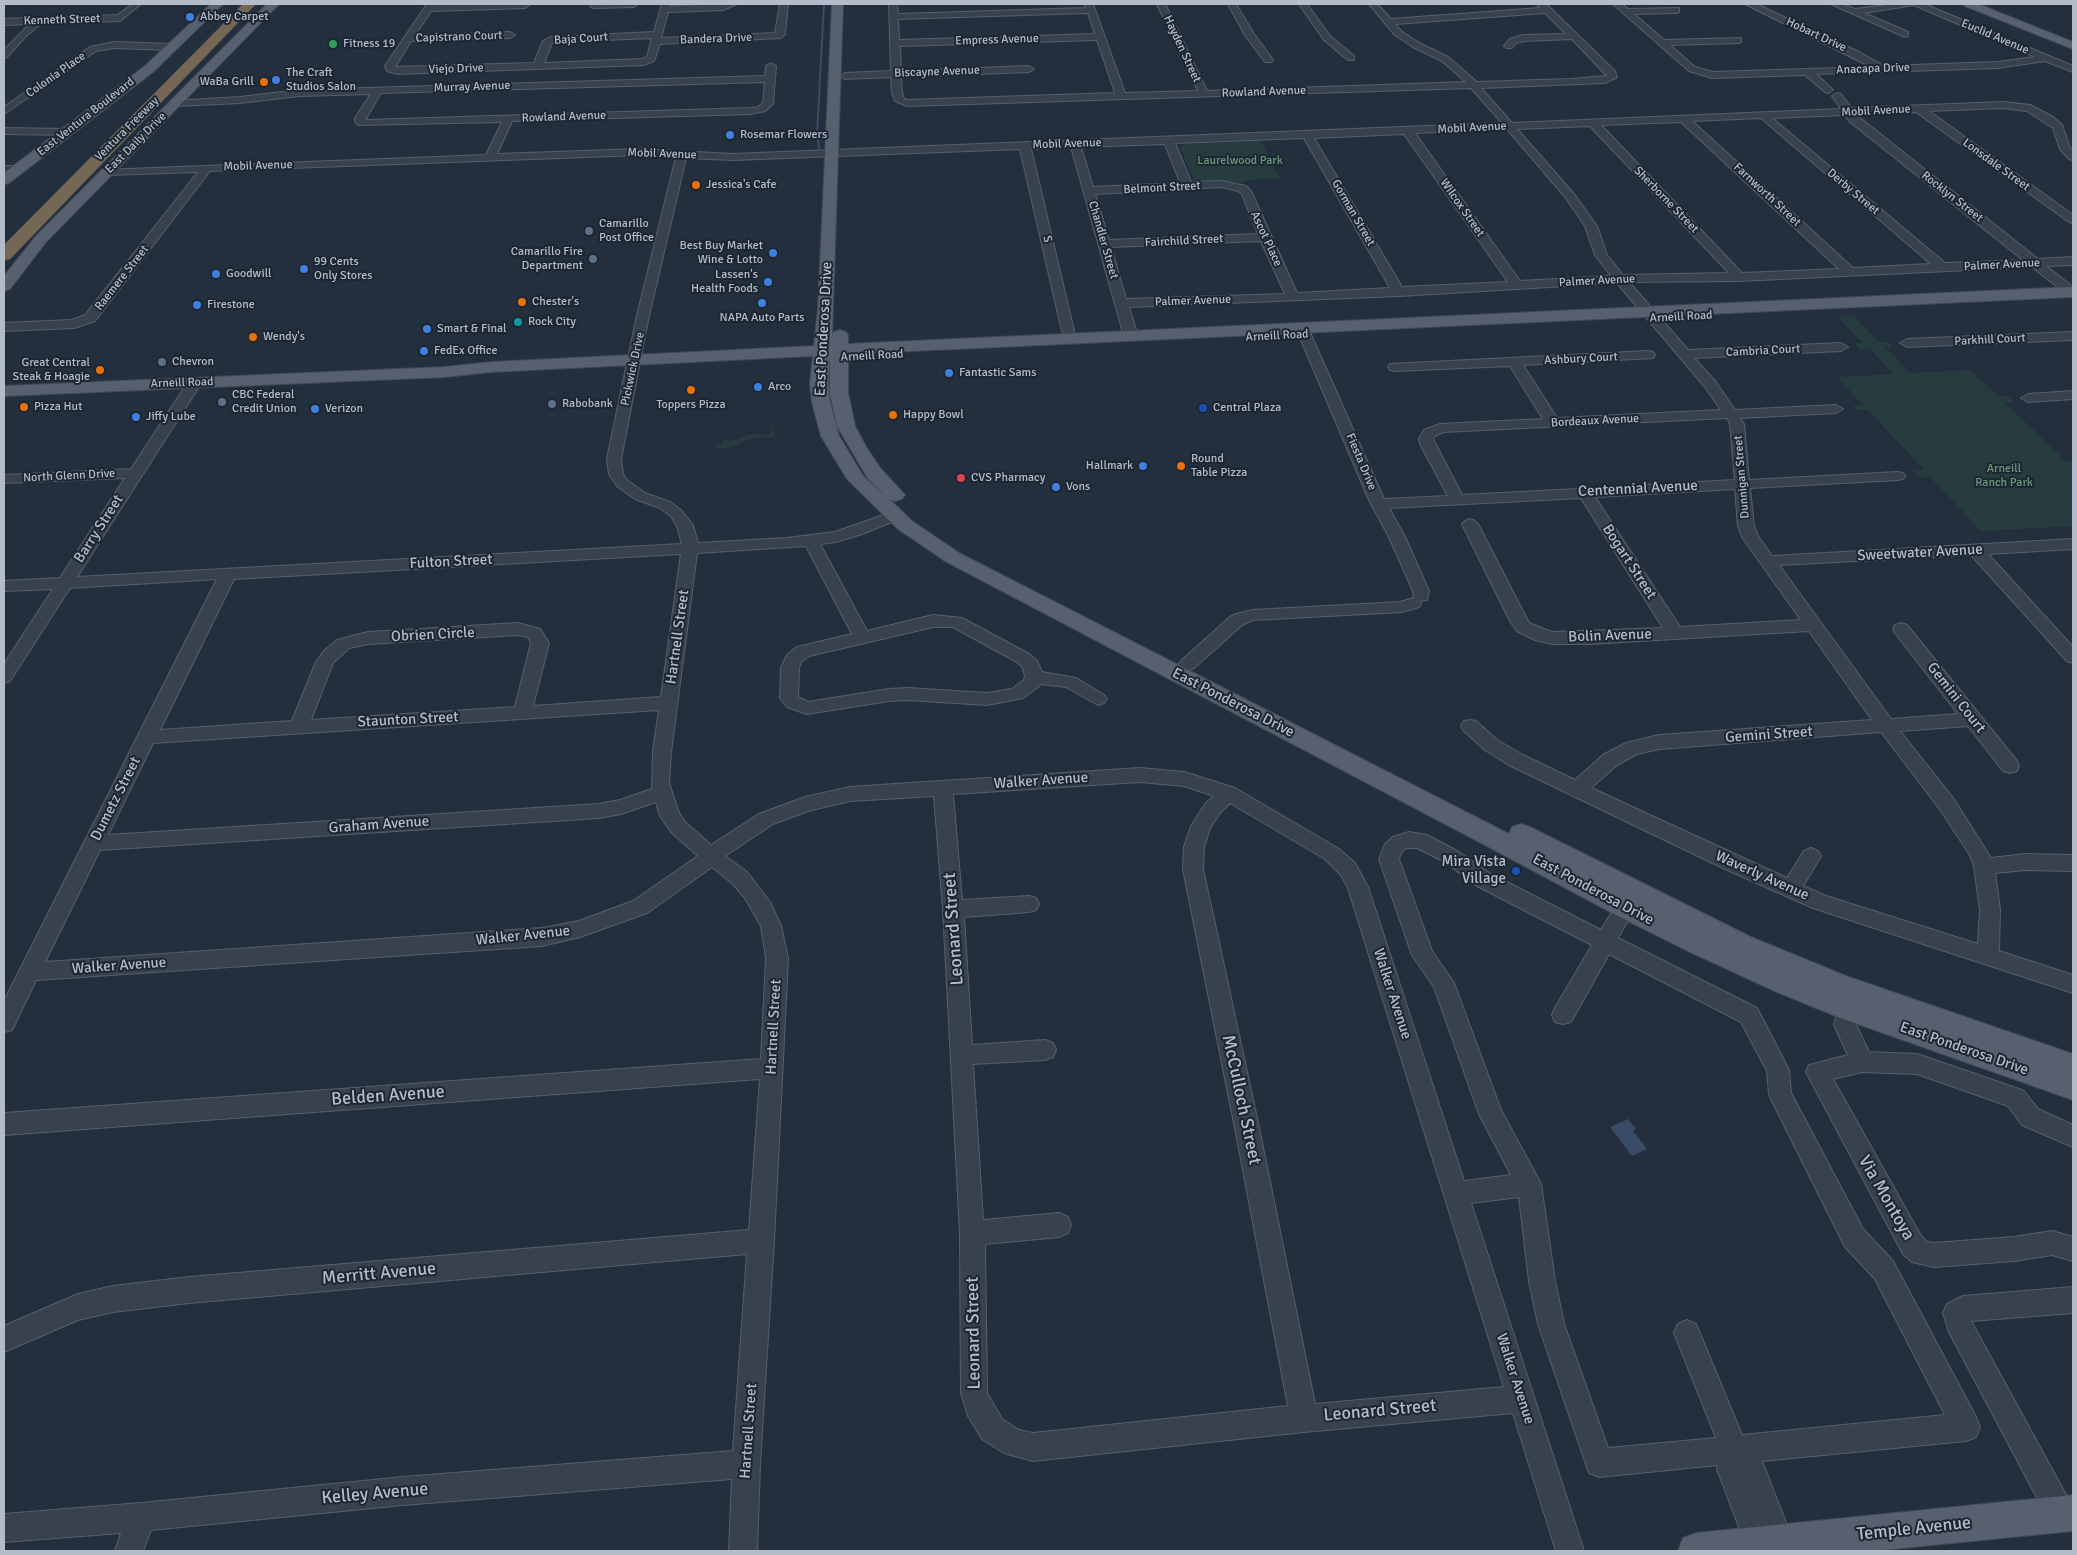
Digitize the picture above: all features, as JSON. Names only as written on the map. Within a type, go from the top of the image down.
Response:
[{"type":"highway","name":"Ventura Freeway","points":[[88,149],[234,4]]},
{"type":"highway","name":"Ventura Freeway","points":[[4,255],[250,4]]},
{"type":"highway","points":[[231,23],[258,4]]},
{"type":"main road","name":"East Ventura Boulevard","points":[[8,172],[63,132],[168,49],[217,4]]},
{"type":"main road","name":"East Daily Drive","points":[[4,286],[41,238],[273,4]]},
{"type":"main road","name":"East Ponderosa Drive","points":[[837,4],[837,152],[831,354],[842,414],[857,447],[874,473],[909,509],[930,526],[965,548],[1689,920],[1742,945],[1838,985],[2073,1067]]},
{"type":"main road","name":"East Ponderosa Drive","points":[[837,152],[845,76],[845,4]]},
{"type":"main road","points":[[1969,4],[2073,46]]},
{"type":"main road","points":[[1980,4],[2073,41]]},
{"type":"main road","name":"Arneill Road","points":[[5,394],[195,382],[481,369],[489,372],[635,362],[2073,294]]},
{"type":"main road","name":"Arneill Road","points":[[831,354],[1131,336],[1304,331]]},
{"type":"main road","name":"East Ponderosa Drive","points":[[831,354],[819,384],[823,416],[830,436],[856,479],[906,526],[952,557],[1625,908],[1788,984],[1848,1009],[2073,1087]]},
{"type":"main road","points":[[844,458],[851,460],[859,470],[874,473]]},
{"type":"main road","name":"Temple Avenue","points":[[1696,1551],[2067,1514]]},
{"type":"street","name":"Kenneth Street","points":[[4,22],[120,18],[137,4]]},
{"type":"street","points":[[594,7],[634,4]]},
{"type":"street","points":[[516,85],[522,67],[638,62],[651,59],[666,7],[723,7],[733,4]]},
{"type":"street","name":"Bandera Drive","points":[[657,38],[776,36],[780,34],[784,4]]},
{"type":"street","points":[[893,4],[895,74]]},
{"type":"street","points":[[1161,4],[1168,4]]},
{"type":"street","name":"Hayden Street","points":[[1161,4],[1204,94]]},
{"type":"street","points":[[1232,4],[1250,35],[1268,60]]},
{"type":"street","points":[[1303,4],[1327,38],[1351,58]]},
{"type":"street","name":"Dunnigan Street","points":[[1374,4],[1388,22],[1405,38],[1456,67],[1570,196],[1591,226],[1601,256],[1685,354],[1731,414],[1737,424],[1746,526],[1750,537],[1887,727],[1946,803],[1974,845],[1984,866],[1990,910],[1988,956]]},
{"type":"street","points":[[1617,4],[1661,43],[1738,40]]},
{"type":"street","name":"Hobart Drive","points":[[1749,4],[1858,55],[1882,69]]},
{"type":"street","points":[[1835,4],[1905,34]]},
{"type":"street","points":[[1855,12],[1910,4]]},
{"type":"street","name":"Euclid Avenue","points":[[1917,4],[2073,69]]},
{"type":"street","points":[[408,38],[429,6],[524,7]]},
{"type":"street","points":[[894,17],[1090,7],[1121,97]]},
{"type":"street","points":[[1388,22],[1450,19],[1545,7],[1574,36]]},
{"type":"street","points":[[1626,12],[1676,10]]},
{"type":"street","points":[[4,55],[22,34],[39,21]]},
{"type":"street","name":"Capistrano Court","points":[[408,38],[511,34]]},
{"type":"street","points":[[1509,46],[1514,41],[1523,38],[1574,36]]},
{"type":"street","name":"Rowland Avenue","points":[[895,74],[899,99],[904,103],[923,104],[1609,79],[1612,74],[1574,36]]},
{"type":"street","name":"Empress Avenue","points":[[894,43],[1100,37]]},
{"type":"street","name":"Viejo Drive","points":[[408,38],[390,66],[392,70],[522,67]]},
{"type":"street","name":"Baja Court","points":[[538,65],[548,42],[554,39],[657,38]]},
{"type":"street","name":"Anacapa Drive","points":[[1661,43],[1692,69],[1715,75],[1998,65],[2044,58]]},
{"type":"street","name":"Colonia Place","points":[[4,111],[93,49],[114,46],[168,49]]},
{"type":"street","points":[[764,107],[768,104],[771,66]]},
{"type":"street","points":[[692,81],[694,68]]},
{"type":"street","name":"Biscayne Avenue","points":[[845,76],[1029,69]]},
{"type":"street","name":"Rocklyn Street","points":[[1806,72],[1833,93],[1846,113],[2073,294]]},
{"type":"street","name":"Murray Avenue","points":[[175,104],[240,100],[299,93],[516,85],[769,79]]},
{"type":"street","points":[[362,123],[360,118],[378,90]]},
{"type":"street","name":"Mobil Avenue","points":[[107,172],[640,152],[726,157],[2003,106],[2026,107],[2043,114],[2061,131],[2065,149],[2073,157]]},
{"type":"street","name":"Rowland Avenue","points":[[362,123],[750,111],[764,107]]},
{"type":"street","name":"Lonsdale Street","points":[[1919,109],[2073,220]]},
{"type":"street","name":"Derby Street","points":[[1764,116],[1942,267]]},
{"type":"street","points":[[490,157],[508,119]]},
{"type":"street","name":"Farnworth Street","points":[[1686,120],[1849,271]]},
{"type":"street","name":"Sherborne Street","points":[[1593,123],[1739,277]]},
{"type":"street","name":"Wilcox Street","points":[[1407,130],[1518,285]]},
{"type":"street","points":[[4,131],[63,132]]},
{"type":"street","name":"Gorman Street","points":[[1307,135],[1398,292]]},
{"type":"street","points":[[1168,140],[1187,186]]},
{"type":"street","name":"Chandler Street","points":[[1074,144],[1131,336]]},
{"type":"street","name":"S","points":[[1025,146],[1068,331]]},
{"type":"street","name":"Pickwick Drive","points":[[682,155],[676,169],[656,267],[642,320],[614,459],[615,470],[628,488],[640,496],[665,506],[680,516],[689,531],[690,548]]},
{"type":"street","name":"Raemere Street","points":[[4,327],[75,324],[90,318],[207,168]]},
{"type":"street","name":"Belmont Street","points":[[1088,191],[1222,184],[1236,186]]},
{"type":"street","name":"Ascot Place","points":[[1236,186],[1247,194],[1293,297]]},
{"type":"street","name":"Fairchild Street","points":[[1103,244],[1265,237]]},
{"type":"street","name":"Palmer Avenue","points":[[1121,303],[1398,292],[1621,279],[1739,277],[2073,261]]},
{"type":"street","name":"Fiesta Drive","points":[[1188,664],[1236,621],[1242,618],[1253,615],[1402,607],[1417,600],[1420,591],[1397,537],[1379,504],[1304,331]]},
{"type":"street","name":"Parkhill Court","points":[[1907,343],[2073,336]]},
{"type":"street","name":"Cambria Court","points":[[1685,354],[1841,347]]},
{"type":"street","name":"Ashbury Court","points":[[1395,367],[1648,356]]},
{"type":"street","name":"Ashbury Court","points":[[1514,362],[1553,423]]},
{"type":"street","name":"Barry Street","points":[[4,677],[195,382]]},
{"type":"street","points":[[2028,398],[2073,395]]},
{"type":"street","name":"Bordeaux Avenue","points":[[1457,499],[1428,444],[1427,436],[1432,431],[1451,427],[1836,409]]},
{"type":"street","name":"North Glenn Drive","points":[[4,479],[135,473]]},
{"type":"street","name":"Centennial Avenue","points":[[1379,504],[1898,476]]},
{"type":"street","name":"Bogart Street","points":[[1584,492],[1675,633]]},
{"type":"street","name":"Fulton Street","points":[[4,586],[811,541],[849,533],[894,516]]},
{"type":"street","name":"Bolin Avenue","points":[[1470,524],[1518,621],[1532,633],[1552,638],[1814,625]]},
{"type":"street","points":[[811,541],[861,636]]},
{"type":"street","name":"Sweetwater Avenue","points":[[1766,561],[2073,544]]},
{"type":"street","name":"Hartnell Street","points":[[690,548],[661,760],[662,794],[670,816],[678,827],[740,878],[752,892],[763,908],[774,936],[777,958],[762,1241],[746,1464],[742,1551]]},
{"type":"street","points":[[1976,550],[2073,657]]},
{"type":"street","name":"Dumetz Street","points":[[4,1023],[228,574]]},
{"type":"street","points":[[932,621],[948,621],[965,627],[1023,658],[1032,667],[1034,677],[1025,690],[1017,694],[988,699],[908,694],[858,699],[807,708],[793,703],[789,698],[790,668],[798,655],[811,649],[861,636],[932,621]]},
{"type":"street","name":"Obrien Circle","points":[[299,726],[326,662],[330,655],[344,644],[368,638],[518,629],[534,633],[540,643],[522,713]]},
{"type":"street","name":"Gemini Court","points":[[1901,629],[2010,766]]},
{"type":"street","points":[[1034,677],[1070,682],[1098,699]]},
{"type":"street","name":"Staunton Street","points":[[146,737],[669,703]]},
{"type":"street","name":"Gemini Street","points":[[1579,788],[1610,760],[1645,744],[1973,720]]},
{"type":"street","name":"Waverly Avenue","points":[[1470,726],[1499,750],[1732,863],[1791,889],[1874,921],[2073,984]]},
{"type":"street","name":"Walker Avenue","points":[[29,972],[355,951],[558,934],[612,919],[640,908],[694,871],[711,855],[753,826],[805,804],[850,794],[1140,775],[1184,779],[1228,793],[1332,854],[1353,878],[1358,887],[1570,1551]]},
{"type":"street","name":"Leonard Street","points":[[943,787],[953,909],[972,1233],[974,1394],[984,1418],[992,1429],[1014,1443],[1033,1447],[1304,1418],[1522,1399]]},
{"type":"street","name":"McCulloch Street","points":[[1228,793],[1213,808],[1201,826],[1194,847],[1193,869],[1250,1142],[1304,1418]]},
{"type":"street","name":"Graham Avenue","points":[[94,843],[599,811],[622,807],[662,794]]},
{"type":"street","points":[[1420,840],[1452,857],[1484,880],[1589,934],[1606,940],[1749,1016],[1778,1070],[1780,1094],[1854,1238],[1884,1270],[1966,1427],[1599,1463],[1551,1324],[1542,1280],[1529,1184],[1491,1114],[1443,983],[1424,955],[1389,859],[1392,849],[1400,842],[1420,840]]},
{"type":"street","points":[[1791,889],[1811,856]]},
{"type":"street","points":[[1984,866],[2035,862],[2073,863]]},
{"type":"street","points":[[953,909],[1029,904]]},
{"type":"street","points":[[1563,1015],[1625,908]]},
{"type":"street","points":[[1848,1009],[1845,1025],[1862,1062]]},
{"type":"street","points":[[962,1055],[1045,1050]]},
{"type":"street","name":"Via Montoya","points":[[2073,1136],[2030,1117],[2016,1098],[1917,1064],[1862,1062],[1817,1072],[1912,1245],[1921,1253],[1934,1255],[2014,1249],[2052,1243],[2073,1249]]},
{"type":"street","name":"Belden Avenue","points":[[4,1124],[771,1068]]},
{"type":"street","points":[[1456,1194],[1529,1184]]},
{"type":"street","points":[[972,1233],[1059,1225]]},
{"type":"street","name":"Merritt Avenue","points":[[4,1339],[40,1322],[78,1308],[113,1299],[218,1288],[762,1241]]},
{"type":"street","points":[[2067,1514],[1958,1323],[1956,1313],[1963,1309],[2073,1300]]},
{"type":"street","points":[[1686,1333],[1734,1449],[1731,1469],[1770,1544]]},
{"type":"street","name":"Kelley Avenue","points":[[4,1528],[141,1517],[412,1490],[746,1464]]},
{"type":"street","points":[[129,1551],[141,1517]]},
{"type":"green space","name":"Laurelwood Park","points":[[1261,141],[1280,178],[1248,180],[1242,183],[1225,181],[1199,182],[1194,180],[1180,147],[1185,144]]},
{"type":"green space","name":"Arneill Ranch Park","points":[[1853,316],[1879,342],[1888,342],[1892,347],[1885,347],[1910,373],[1970,370],[1998,396],[2007,396],[2014,402],[2005,403],[2067,462],[2073,462],[2073,526],[1981,531],[1930,477],[1919,477],[1913,471],[1924,470],[1868,410],[1857,410],[1853,406],[1863,405],[1837,377],[1894,374],[1869,348],[1860,349],[1855,343],[1863,343],[1838,317]]},
{"type":"green space","points":[[772,423],[775,437],[755,438],[724,449],[714,446],[722,444],[723,441],[738,440],[747,435],[771,434]]},
{"type":"water","points":[[1628,1119],[1636,1129],[1633,1131],[1647,1149],[1632,1156],[1610,1127]]},
{"type":"waterway","points":[[819,148],[817,134],[824,4]]},
{"type":"place","name":"Abbey Carpet","points":[[190,17]]},
{"type":"place","name":"Fitness 19","points":[[333,44]]},
{"type":"place","name":"The Craft Studios Salon","points":[[276,80]]},
{"type":"place","name":"WaBa Grill","points":[[264,82]]},
{"type":"place","name":"Rosemar Flowers","points":[[730,135]]},
{"type":"place","name":"Jessica's Cafe","points":[[696,185]]},
{"type":"place","name":"Camarillo Post Office","points":[[589,231]]},
{"type":"place","name":"Best Buy Market Wine & Lotto","points":[[773,253]]},
{"type":"place","name":"Camarillo Fire Department","points":[[593,259]]},
{"type":"place","name":"99 Cents Only Stores","points":[[304,269]]},
{"type":"place","name":"Goodwill","points":[[216,274]]},
{"type":"place","name":"Lassen's Health Foods","points":[[768,282]]},
{"type":"place","name":"Chester's","points":[[522,302]]},
{"type":"place","name":"NAPA Auto Parts","points":[[762,303]]},
{"type":"place","name":"Firestone","points":[[197,305]]},
{"type":"place","name":"Rock City","points":[[518,322]]},
{"type":"place","name":"Smart & Final","points":[[427,329]]},
{"type":"place","name":"Wendy's","points":[[253,337]]},
{"type":"place","name":"FedEx Office","points":[[424,351]]},
{"type":"place","name":"Chevron","points":[[162,362]]},
{"type":"place","name":"Great Central Steak & Hoagie","points":[[100,370]]},
{"type":"place","name":"Fantastic Sams","points":[[949,373]]},
{"type":"place","name":"Arco","points":[[758,387]]},
{"type":"place","name":"Toppers Pizza","points":[[691,390]]},
{"type":"place","name":"CBC Federal Credit Union","points":[[222,402]]},
{"type":"place","name":"Rabobank","points":[[552,404]]},
{"type":"place","name":"Pizza Hut","points":[[24,407]]},
{"type":"place","name":"Central Plaza","points":[[1203,408]]},
{"type":"place","name":"Verizon","points":[[315,409]]},
{"type":"place","name":"Happy Bowl","points":[[893,415]]},
{"type":"place","name":"Jiffy Lube","points":[[136,417]]},
{"type":"place","name":"Hallmark","points":[[1143,466]]},
{"type":"place","name":"Round Table Pizza","points":[[1181,466]]},
{"type":"place","name":"CVS Pharmacy","points":[[961,478]]},
{"type":"place","name":"Vons","points":[[1056,487]]},
{"type":"place","name":"Mira Vista Village","points":[[1516,871]]}]
